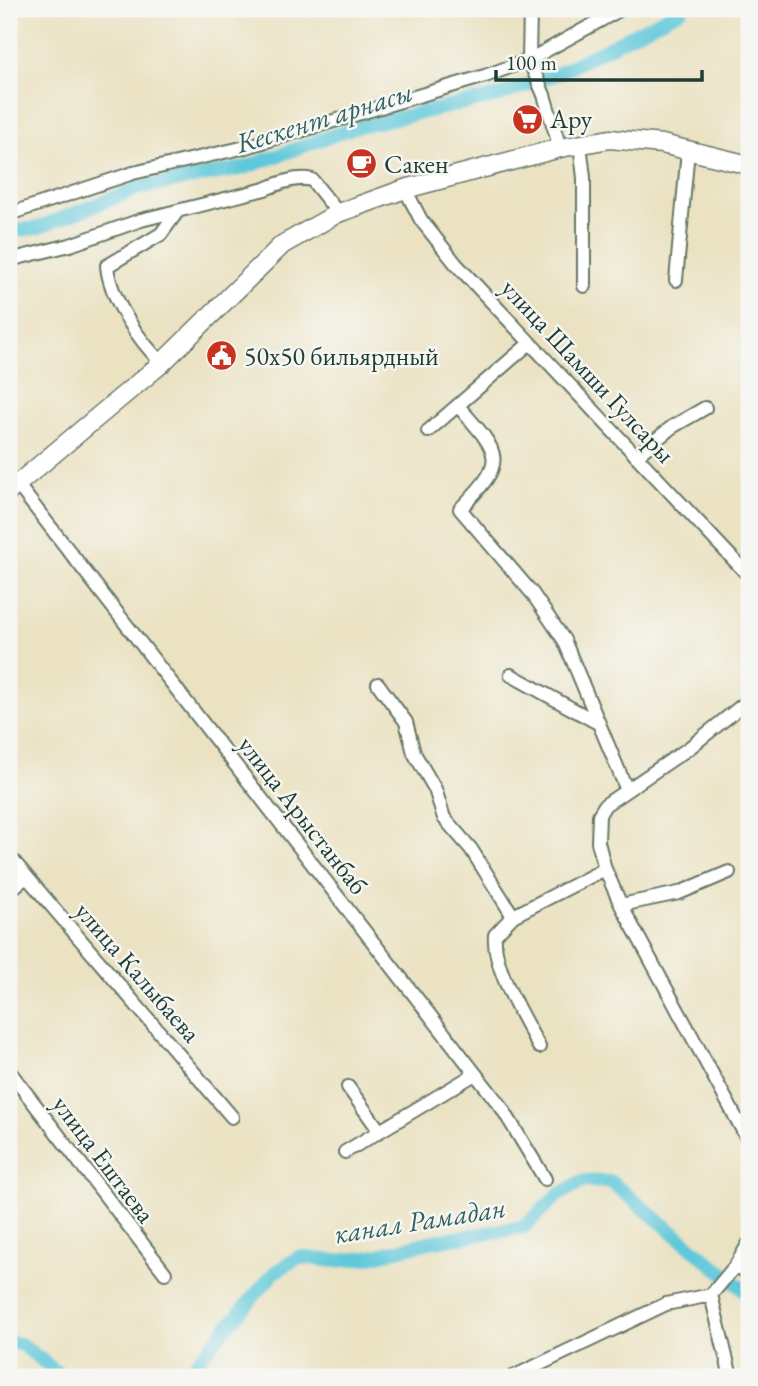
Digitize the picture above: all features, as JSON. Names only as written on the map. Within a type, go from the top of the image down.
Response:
[{"type":"main road","points":[[13,488],[162,363],[282,246],[338,213],[405,188],[560,148],[610,139],[688,150],[749,165]]},
{"type":"street","points":[[530,9],[531,66],[544,95],[560,148]]},
{"type":"street","points":[[9,214],[133,173],[246,147],[531,66],[621,9]]},
{"type":"street","points":[[580,144],[584,178],[584,286]]},
{"type":"street","points":[[676,280],[688,150]]},
{"type":"street","points":[[9,260],[265,189],[280,182],[309,179],[338,213]]},
{"type":"street","name":"улица Шамши Гулсары","points":[[405,188],[435,240],[749,576]]},
{"type":"street","points":[[162,363],[142,342],[129,322],[107,270],[111,261],[161,234],[177,212]]},
{"type":"street","points":[[428,431],[530,343]]},
{"type":"street","points":[[458,406],[484,438],[494,460],[489,479],[460,509],[496,548],[546,611],[582,677],[596,722],[626,788]]},
{"type":"street","points":[[636,456],[672,427],[705,408]]},
{"type":"street","name":"улица Арыстанбаб","points":[[13,488],[502,1108],[545,1179]]},
{"type":"street","points":[[511,676],[596,722]]},
{"type":"street","points":[[378,684],[406,722],[414,753],[435,789],[444,818],[471,849],[513,916]]},
{"type":"street","points":[[749,699],[690,748],[605,804],[599,815],[598,842],[605,869],[621,905],[683,1009],[749,1142]]},
{"type":"street","name":"улица Калыбаева","points":[[9,856],[232,1117]]},
{"type":"street","points":[[539,1048],[496,954],[495,935],[513,916],[605,869]]},
{"type":"street","points":[[621,905],[679,893],[729,872]]},
{"type":"street","points":[[9,891],[26,877]]},
{"type":"street","name":"улица Ештаева","points":[[9,1071],[165,1273]]},
{"type":"street","points":[[345,1152],[475,1073]]},
{"type":"street","points":[[348,1087],[379,1130]]},
{"type":"street","points":[[513,1377],[666,1304],[714,1291],[735,1266],[749,1242]]},
{"type":"street","points":[[735,1266],[749,1275]]},
{"type":"street","points":[[714,1291],[731,1377]]},
{"type":"waterway","name":"Кескент арнасы","points":[[9,231],[37,228],[139,188],[244,168],[355,127],[498,96],[559,73],[682,9]]},
{"type":"waterway","name":"канал Рамадан","points":[[177,1377],[189,1371],[275,1272],[299,1257],[334,1261],[367,1258],[429,1242],[524,1227],[557,1196],[582,1181],[611,1182],[749,1294]]},
{"type":"waterway","name":"канал Рамадан","points":[[9,1343],[21,1344],[63,1377]]},
{"type":"place","name":"Ару","points":[[527,119]]},
{"type":"place","name":"Сакен","points":[[361,164]]},
{"type":"place","name":"50х50 бильярдный","points":[[221,356]]}]
